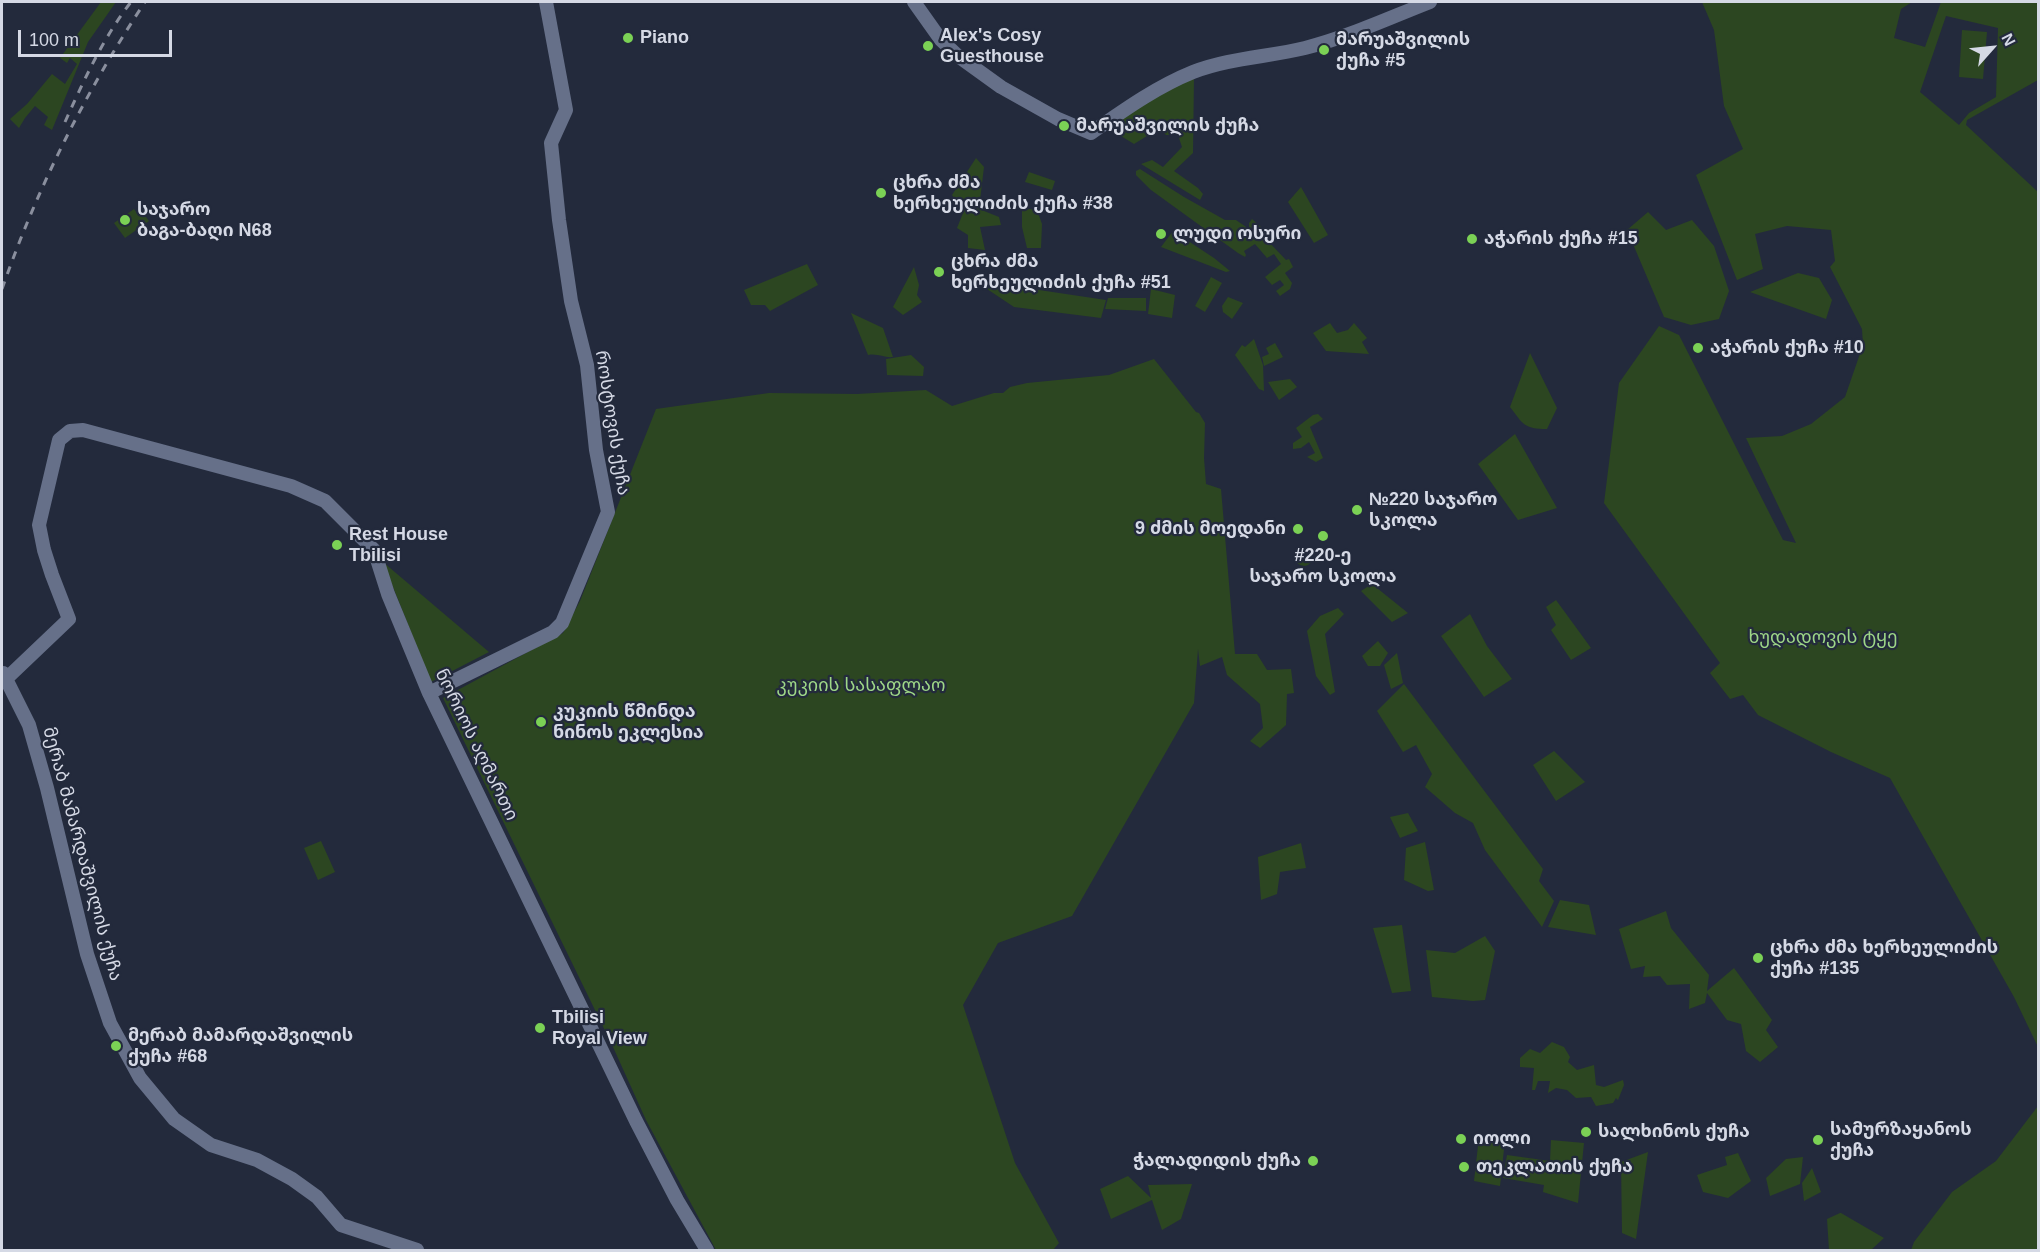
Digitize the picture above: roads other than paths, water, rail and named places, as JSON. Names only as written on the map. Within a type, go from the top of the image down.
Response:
[{"type":"street","name":"როსტოვის ქუჩა","points":[[429,693],[553,632],[562,623],[608,512],[596,450],[587,365],[571,302],[559,220],[551,143],[566,110],[546,2]]},
{"type":"street","points":[[914,2],[941,40],[958,56],[1001,87],[1091,133],[1141,98],[1194,72],[1251,57],[1305,48],[1430,2]]},
{"type":"street","name":"ნორიოს აღმართი","points":[[4,675],[69,619],[46,558],[39,525],[59,440],[70,431],[83,430],[291,486],[325,501],[374,550],[388,594],[429,693],[636,1121],[677,1200],[707,1251]]},
{"type":"street","name":"მერაბ მამარდაშვილის ქუჩა","points":[[4,675],[29,725],[87,954],[110,1023],[140,1078],[174,1119],[211,1145],[256,1160],[292,1179],[317,1197],[341,1225],[417,1251]]},
{"type":"railway","points":[[65,122],[103,45],[131,2]]},
{"type":"railway","points":[[2,289],[31,214],[64,141],[103,70],[145,2]]},
{"type":"place","name":"Piano","points":[[628,38]]},
{"type":"place","name":"Alex's Cosy Guesthouse","points":[[928,46]]},
{"type":"place","name":"მარუაშვილის ქუჩა #5","points":[[1324,50]]},
{"type":"place","name":"მარუაშვილის ქუჩა","points":[[1064,126]]},
{"type":"place","name":"ცხრა ძმა ხერხეულიძის ქუჩა #38","points":[[881,193]]},
{"type":"place","name":"საჯარო ბაგა-ბაღი N68","points":[[125,220]]},
{"type":"place","name":"ლუდი ოსური","points":[[1161,234]]},
{"type":"place","name":"აჭარის ქუჩა #15","points":[[1472,239]]},
{"type":"place","name":"ცხრა ძმა ხერხეულიძის ქუჩა #51","points":[[939,272]]},
{"type":"place","name":"აჭარის ქუჩა #10","points":[[1698,348]]},
{"type":"place","name":"№220 საჯარო სკოლა","points":[[1357,510]]},
{"type":"place","name":"9 ძმის მოედანი","points":[[1298,529]]},
{"type":"place","name":"#220-ე საჯარო სკოლა","points":[[1323,536]]},
{"type":"place","name":"Rest House Tbilisi","points":[[337,545]]},
{"type":"place","name":"კუკიის წმინდა ნინოს ეკლესია","points":[[541,722]]},
{"type":"place","name":"ცხრა ძმა ხერხეულიძის ქუჩა #135","points":[[1758,958]]},
{"type":"place","name":"Tbilisi Royal View","points":[[540,1028]]},
{"type":"place","name":"მერაბ მამარდაშვილის ქუჩა #68","points":[[116,1046]]},
{"type":"place","name":"სალხინოს ქუჩა","points":[[1586,1132]]},
{"type":"place","name":"იოლი","points":[[1461,1139]]},
{"type":"place","name":"სამურზაყანოს ქუჩა","points":[[1818,1140]]},
{"type":"place","name":"ჭალადიდის ქუჩა","points":[[1313,1161]]},
{"type":"place","name":"თეკლათის ქუჩა","points":[[1464,1167]]},
{"type":"park label","name":"ხუდადოვის ტყე","points":[[1823,638]]},
{"type":"park label","name":"კუკიის სასაფლაო","points":[[861,686]]}]
